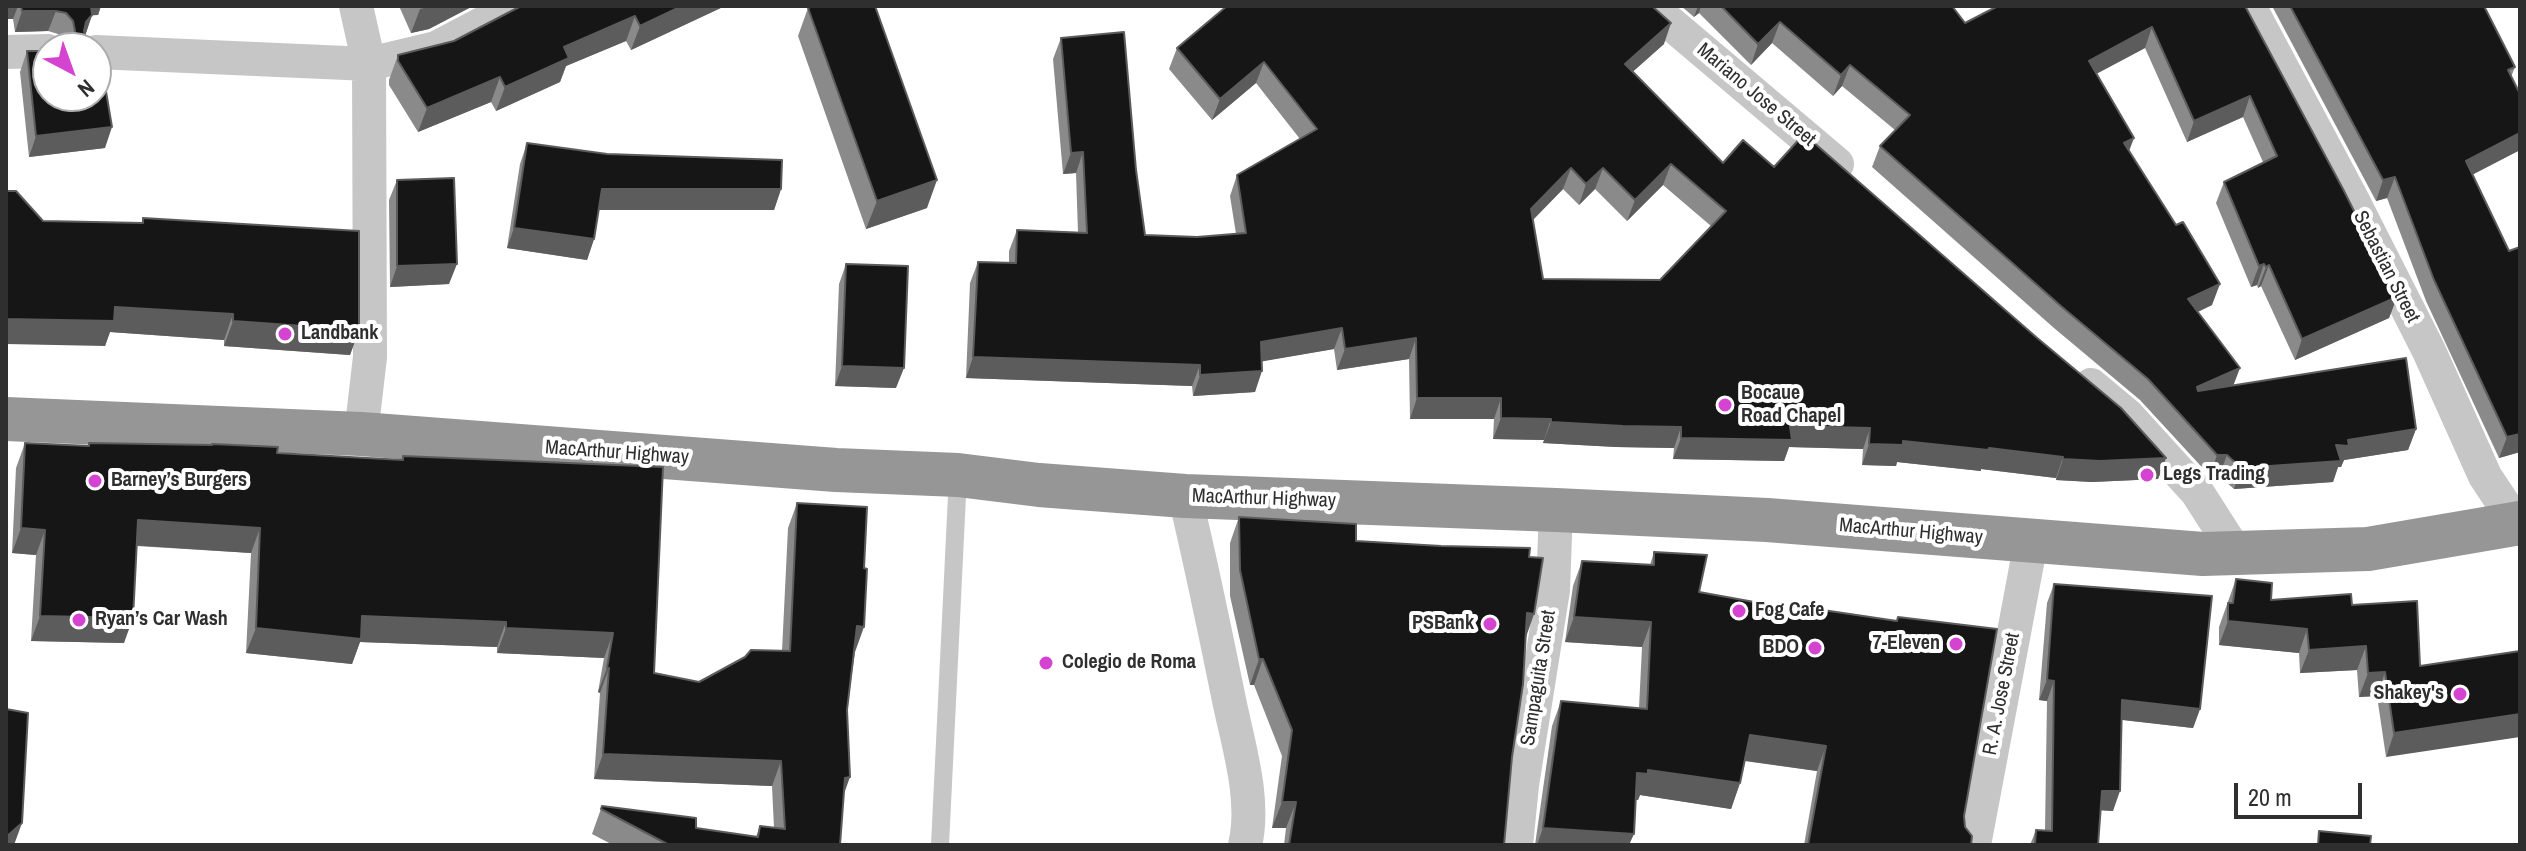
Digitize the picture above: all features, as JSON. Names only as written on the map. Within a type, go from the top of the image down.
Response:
[{"type":"highway","name":"MacArthur Highway","points":[[6,419],[361,434],[836,470],[958,475],[1039,485],[1185,496],[1767,520],[2203,554],[2368,549],[2519,525]]},
{"type":"street","points":[[356,6],[369,64],[370,357],[361,434]]},
{"type":"street","points":[[112,53],[369,64],[436,48],[516,6]]},
{"type":"street","name":"Mariano Jose Street","points":[[1650,6],[1858,182]]},
{"type":"street","name":"Sebastian Street","points":[[2249,6],[2429,351],[2485,476],[2519,525]]},
{"type":"street","points":[[6,52],[32,51]]},
{"type":"street","points":[[2062,361],[2127,415],[2172,464],[2197,492],[2236,553]]},
{"type":"street","points":[[1185,496],[1245,776],[1248,832],[1245,845]]},
{"type":"street","name":"Sampaguita Street","points":[[1516,845],[1522,785],[1553,590],[1556,510]]},
{"type":"street","name":"R. A. Jose Street","points":[[1974,845],[2031,542]]},
{"type":"lane","points":[[940,845],[958,475]]},
{"type":"building","points":[[21,6],[91,6],[92,15],[86,22],[84,32],[75,32],[73,21],[66,13],[22,11]]},
{"type":"building","points":[[521,6],[682,6],[640,26],[635,16],[564,47],[569,58],[505,87],[500,77],[427,108],[398,61],[398,55],[454,41]]},
{"type":"building","points":[[875,6],[937,180],[877,201],[808,8]]},
{"type":"building","points":[[1227,6],[1652,6],[1671,23],[1625,64],[1723,163],[1743,140],[1774,167],[1804,134],[2121,408],[2166,458],[2100,461],[1903,441],[1903,445],[1869,444],[1870,428],[1790,426],[1792,440],[1681,438],[1681,427],[1501,418],[1501,398],[1417,398],[1416,338],[1345,349],[1342,328],[1261,342],[1262,371],[1200,375],[1200,365],[973,357],[978,262],[1016,263],[1017,230],[1087,233],[1083,152],[1071,153],[1061,38],[1124,32],[1145,235],[1197,237],[1246,233],[1237,175],[1317,129],[1264,62],[1220,99],[1177,48]],"holes":[[[1671,164],[1726,211],[1660,280],[1543,279],[1531,209],[1571,168],[1586,184],[1603,168],[1635,200]]]},
{"type":"building","points":[[1721,6],[1952,6],[1965,23],[1998,6],[2245,6],[2397,297],[2302,339],[2269,265],[2259,266],[2224,182],[2277,156],[2250,96],[2194,121],[2152,27],[2089,61],[2134,138],[2124,143],[2176,225],[2183,222],[2220,284],[2188,299],[2240,368],[2197,387],[2198,391],[2406,358],[2416,429],[2348,440],[2349,446],[2336,445],[2341,461],[2241,468],[2227,455],[2217,455],[2148,379],[1880,146],[1910,115],[1850,65],[1841,75],[1780,22],[1758,44]]},
{"type":"building","points":[[2290,6],[2484,6],[2515,67],[2508,70],[2520,94],[2520,133],[2466,161],[2509,251],[2520,247],[2520,434],[2507,437],[2434,280],[2395,177],[2383,180]]},
{"type":"building","points":[[27,51],[32,51],[32,98]]},
{"type":"building","points":[[33,112],[109,112],[112,127],[36,136]]},
{"type":"building","points":[[527,143],[607,154],[782,160],[781,189],[602,189],[594,239],[514,228]]},
{"type":"building","points":[[454,178],[457,264],[397,266],[397,180]]},
{"type":"building","points":[[6,191],[16,191],[43,221],[143,223],[143,218],[359,231],[359,330],[233,321],[233,314],[115,307],[114,321],[6,319]]},
{"type":"building","points":[[846,264],[908,266],[904,368],[842,366]]},
{"type":"building","points":[[25,443],[89,446],[89,443],[212,444],[278,447],[277,453],[403,460],[403,456],[663,467],[654,673],[699,682],[745,657],[751,650],[790,651],[797,503],[867,507],[864,627],[857,626],[847,710],[850,777],[845,778],[840,845],[669,845],[601,809],[602,806],[696,818],[696,828],[758,837],[760,826],[785,829],[781,761],[603,754],[607,668],[613,633],[506,628],[506,622],[362,616],[361,639],[256,628],[260,528],[138,520],[133,618],[40,616],[45,530],[21,528]]},
{"type":"building","points":[[1239,517],[1356,524],[1356,541],[1530,548],[1529,557],[1543,558],[1534,614],[1527,613],[1523,684],[1504,845],[1289,845],[1296,802],[1282,802],[1292,730],[1263,659],[1259,659],[1240,570]]},
{"type":"building","points":[[1654,552],[1707,555],[1699,592],[1815,613],[1816,609],[1897,621],[1898,617],[1997,629],[1964,816],[1965,827],[1972,836],[1971,845],[1808,845],[1826,746],[1750,735],[1740,783],[1648,770],[1648,774],[1637,773],[1634,834],[1543,828],[1561,701],[1647,709],[1651,622],[1574,617],[1582,561],[1654,565]]},
{"type":"building","points":[[2236,579],[2272,583],[2271,600],[2351,594],[2352,605],[2417,601],[2420,666],[2520,651],[2520,714],[2394,733],[2385,672],[2368,673],[2366,646],[2309,650],[2307,629],[2228,621],[2228,603],[2233,603]]},
{"type":"building","points":[[2054,584],[2212,596],[2200,709],[2122,700],[2120,791],[2102,791],[2098,845],[2035,845],[2036,830],[2052,831],[2054,681],[2047,680]]},
{"type":"building","points":[[6,709],[28,713],[22,823],[6,837]]},
{"type":"building","points":[[2319,831],[2371,836],[2370,845],[2318,845]]},
{"type":"place","name":"Landbank","points":[[285,334]]},
{"type":"place","name":"Bocaue Road Chapel","points":[[1725,405]]},
{"type":"place","name":"Legs Trading","points":[[2147,475]]},
{"type":"place","name":"Barney’s Burgers","points":[[95,481]]},
{"type":"place","name":"Fog Cafe","points":[[1739,611]]},
{"type":"place","name":"Ryan’s Car Wash","points":[[79,620]]},
{"type":"place","name":"PSBank","points":[[1490,624]]},
{"type":"place","name":"7-Eleven","points":[[1956,644]]},
{"type":"place","name":"BDO","points":[[1815,648]]},
{"type":"place","name":"Colegio de Roma","points":[[1046,663]]},
{"type":"place","name":"Shakey's","points":[[2460,694]]}]
